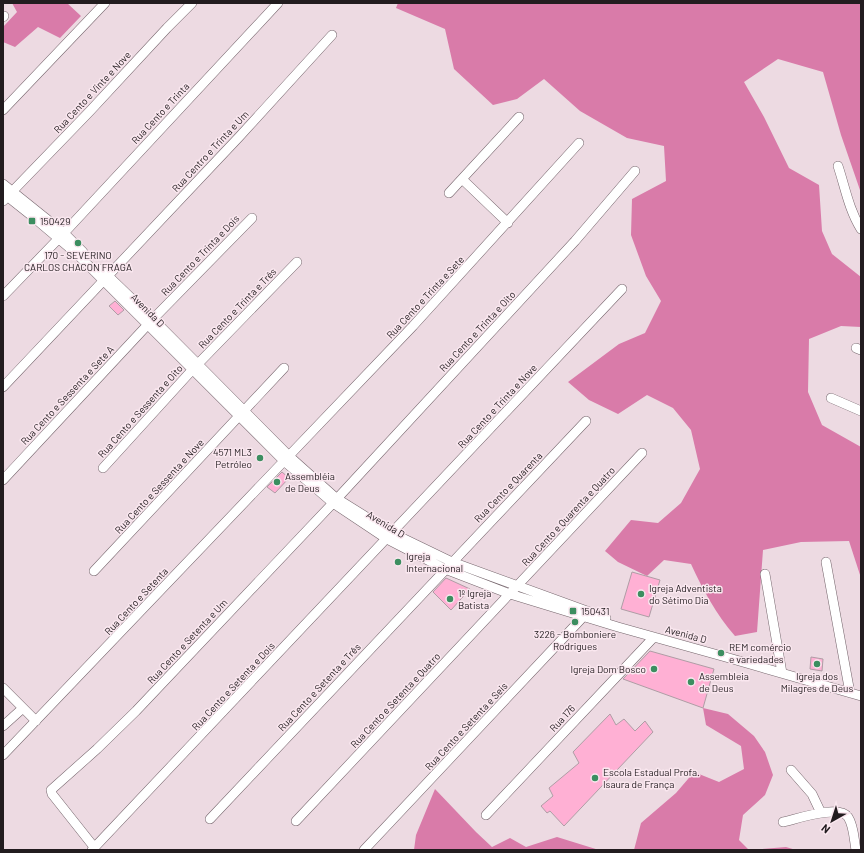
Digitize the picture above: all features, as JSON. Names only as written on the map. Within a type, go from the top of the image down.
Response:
[{"type":"street","points":[[3,110],[105,3]]},
{"type":"street","name":"Rua Cento e Vinte e Nove","points":[[7,195],[90,111],[192,3]]},
{"type":"street","name":"Rua Cento e Trinta","points":[[3,296],[62,236],[278,3]]},
{"type":"street","name":"Rua Centro e Trinta e Um","points":[[3,387],[233,143],[332,35]]},
{"type":"street","points":[[448,194],[519,117]]},
{"type":"street","name":"Rua Cento e Trinta e Sete","points":[[286,459],[413,326],[579,143]]},
{"type":"street","points":[[838,166],[849,203],[861,229]]},
{"type":"street","name":"Rua Cento e Trinta e Oito","points":[[334,501],[570,246],[635,171]]},
{"type":"street","points":[[462,179],[508,223]]},
{"type":"street","name":"Avenida D","points":[[3,184],[7,195],[62,236],[286,459],[334,501],[445,569],[510,594],[583,617],[655,634]]},
{"type":"street","name":"Rua Cento e Trinta e Dois","points":[[150,322],[252,218]]},
{"type":"street","name":"Rua Cento e Trinta e Três","points":[[195,367],[297,262]]},
{"type":"street","name":"Rua Cento e Trinta e Nove","points":[[389,536],[622,289]]},
{"type":"street","name":"Rua Cento e Sessenta e Sete A","points":[[3,480],[150,322]]},
{"type":"street","name":"Rua Cento e Sessenta e Oito","points":[[103,468],[195,367]]},
{"type":"street","name":"Rua Cento e Sessenta e Nove","points":[[94,571],[284,368]]},
{"type":"street","points":[[831,398],[861,411]]},
{"type":"street","name":"Rua Cento e Quarenta","points":[[445,569],[586,420]]},
{"type":"street","name":"Rua Cento e Quarenta e Quatro","points":[[510,594],[642,453]]},
{"type":"street","name":"Rua Cento e Setenta","points":[[3,756],[286,459]]},
{"type":"street","name":"Rua Cento e Setenta e Um","points":[[93,849],[50,792],[51,789],[97,749],[136,711],[334,501]]},
{"type":"street","name":"Avenida D","points":[[389,536],[452,562],[606,618],[861,696]]},
{"type":"street","name":"Rua Cento e Setenta e Dois","points":[[93,849],[389,536]]},
{"type":"street","points":[[826,562],[850,693]]},
{"type":"street","name":"Rua Cento e Setenta e Três","points":[[210,819],[445,569]]},
{"type":"street","points":[[765,574],[782,673]]},
{"type":"street","name":"Rua Cento e Setenta e Quatro","points":[[296,821],[510,594]]},
{"type":"street","name":"Rua Cento e Setenta e Seis","points":[[364,850],[583,617]]},
{"type":"street","name":"Rua 176","points":[[486,815],[655,634]]},
{"type":"street","points":[[3,688],[36,721]]},
{"type":"street","points":[[3,726],[23,708]]},
{"type":"street","points":[[791,770],[812,794],[821,813]]},
{"type":"street","points":[[783,822],[821,813],[840,812],[847,815],[850,821],[856,850]]},
{"type":"shaded area","points":[[12,3],[67,3],[81,16],[60,38],[38,27],[15,47],[3,42],[3,27],[17,12]]},
{"type":"shaded area","points":[[398,3],[861,3],[861,193],[841,135],[823,72],[778,59],[744,82],[764,117],[789,168],[819,185],[822,231],[832,254],[861,277],[861,327],[841,326],[809,339],[808,392],[822,425],[861,447],[861,578],[849,541],[801,542],[763,550],[757,632],[735,636],[710,602],[691,564],[664,560],[647,576],[618,562],[605,551],[631,520],[658,523],[681,503],[700,469],[691,430],[673,408],[647,395],[618,414],[589,400],[568,382],[619,344],[645,333],[661,301],[646,276],[631,235],[632,199],[666,181],[664,146],[627,138],[580,111],[544,79],[517,99],[493,105],[454,69],[445,29],[396,8]]},
{"type":"shaded area","points":[[703,708],[728,714],[754,736],[765,752],[773,775],[765,795],[743,815],[739,840],[749,850],[634,850],[641,823],[676,793],[694,772],[719,782],[744,769],[741,746],[706,725]]},
{"type":"shaded area","points":[[435,789],[492,847],[510,838],[526,847],[557,837],[599,850],[414,850],[416,835]]},
{"type":"shaded area","points":[[786,847],[796,850],[751,850]]},
{"type":"building","points":[[115,301],[124,310],[118,315],[109,306]]},
{"type":"building","name":"Assembléia de Deus","points":[[282,472],[289,478],[275,493],[267,487]]},
{"type":"building","name":"Igreja Adventista do Sétimo Dia","points":[[632,572],[660,580],[649,617],[621,609]]},
{"type":"building","name":"1º Igreja Batista","points":[[446,578],[470,589],[451,610],[433,592]]},
{"type":"building","points":[[650,651],[714,669],[703,708],[623,679]]},
{"type":"building","name":"Igreja dos Milagres de Deus","points":[[811,657],[823,659],[822,671],[810,669]]},
{"type":"building","points":[[610,714],[616,725],[624,719],[635,731],[645,721],[653,732],[564,826],[550,811],[547,813],[541,806],[553,796],[549,788],[579,763],[573,752]]},
{"type":"place","name":"150429","points":[[32,221]]},
{"type":"place","name":"170 - SEVERINO CARLOS CHACON FRAGA","points":[[78,243]]},
{"type":"place","name":"4571 ML3 Petróleo","points":[[260,458]]},
{"type":"place","name":"Assembléia de Deus","points":[[277,482]]},
{"type":"place","name":"Igreja Internacional","points":[[398,562]]},
{"type":"place","name":"Igreja Adventista do Sétimo Dia","points":[[641,594]]},
{"type":"place","name":"1º Igreja Batista","points":[[450,599]]},
{"type":"place","name":"150431","points":[[573,611]]},
{"type":"place","name":"3226 - Bomboniere Rodrigues","points":[[575,622]]},
{"type":"place","name":"REM comércio e variedades","points":[[721,653]]},
{"type":"place","name":"Igreja dos Milagres de Deus","points":[[817,664]]},
{"type":"place","name":"Igreja Dom Bosco","points":[[654,669]]},
{"type":"place","name":"Assembleia de Deus","points":[[691,682]]},
{"type":"place","name":"Escola Estadual Profa. Isaura de França","points":[[595,778]]}]
